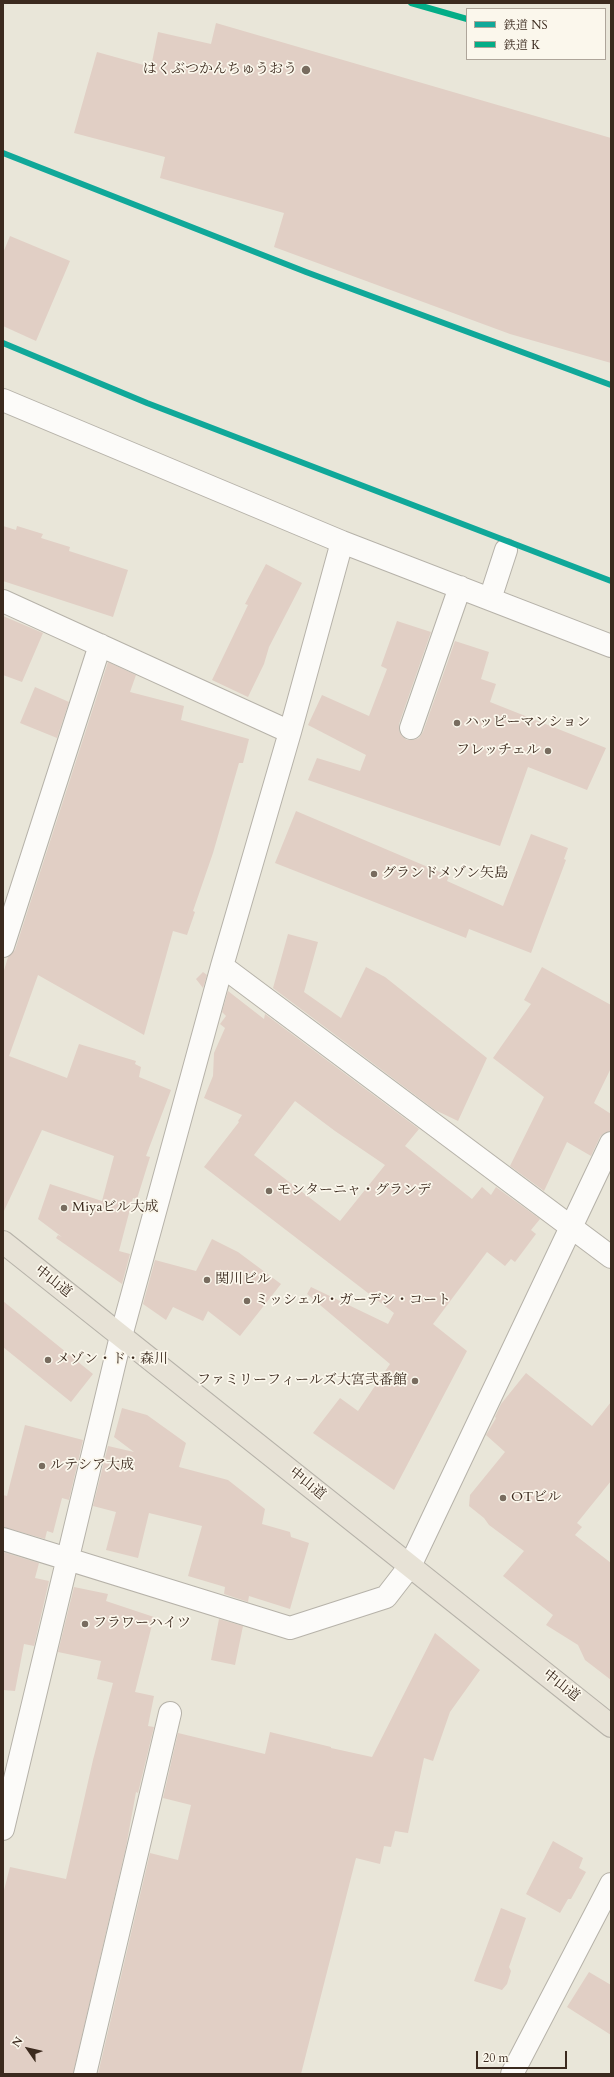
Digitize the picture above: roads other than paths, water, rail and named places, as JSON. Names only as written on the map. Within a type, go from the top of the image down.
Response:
[{"type":"highway","name":"中山道","points":[[3,1242],[611,1726]]},
{"type":"street","points":[[3,400],[342,542],[611,646]]},
{"type":"street","points":[[3,1830],[121,1336],[222,966],[290,732],[342,542]]},
{"type":"street","points":[[490,599],[506,550]]},
{"type":"street","points":[[411,728],[460,587]]},
{"type":"street","points":[[3,601],[290,732]]},
{"type":"street","points":[[3,946],[100,645]]},
{"type":"street","points":[[222,966],[611,1257]]},
{"type":"street","points":[[3,1539],[290,1628],[386,1597],[410,1566],[611,1143]]},
{"type":"street","points":[[85,2074],[170,1713]]},
{"type":"street","points":[[512,2074],[611,1884]]},
{"type":"rail line","name":"K","points":[[411,3],[466,19]]},
{"type":"rail line","name":"NS","points":[[3,153],[306,272],[611,385]]},
{"type":"rail line","name":"NS","points":[[3,343],[147,403],[611,581]]},
{"type":"place","name":"はくぶつかんちゅうおう","points":[[306,70]]},
{"type":"place","name":"ハッピーマンション","points":[[457,723]]},
{"type":"place","name":"フレッチェル","points":[[548,751]]},
{"type":"place","name":"グランドメゾン矢島","points":[[374,874]]},
{"type":"place","name":"モンターニャ・グランデ","points":[[269,1191]]},
{"type":"place","name":"Miyaビル大成","points":[[64,1208]]},
{"type":"place","name":"関川ビル","points":[[207,1280]]},
{"type":"place","name":"ミッシェル・ガーデン・コート","points":[[247,1301]]},
{"type":"place","name":"メゾン・ド・森川","points":[[48,1360]]},
{"type":"place","name":"ファミリーフィールズ大宮弐番館","points":[[415,1381]]},
{"type":"place","name":"ルテシア大成","points":[[42,1466]]},
{"type":"place","name":"OTビル","points":[[503,1498]]},
{"type":"place","name":"フラワーハイツ","points":[[85,1624]]}]
